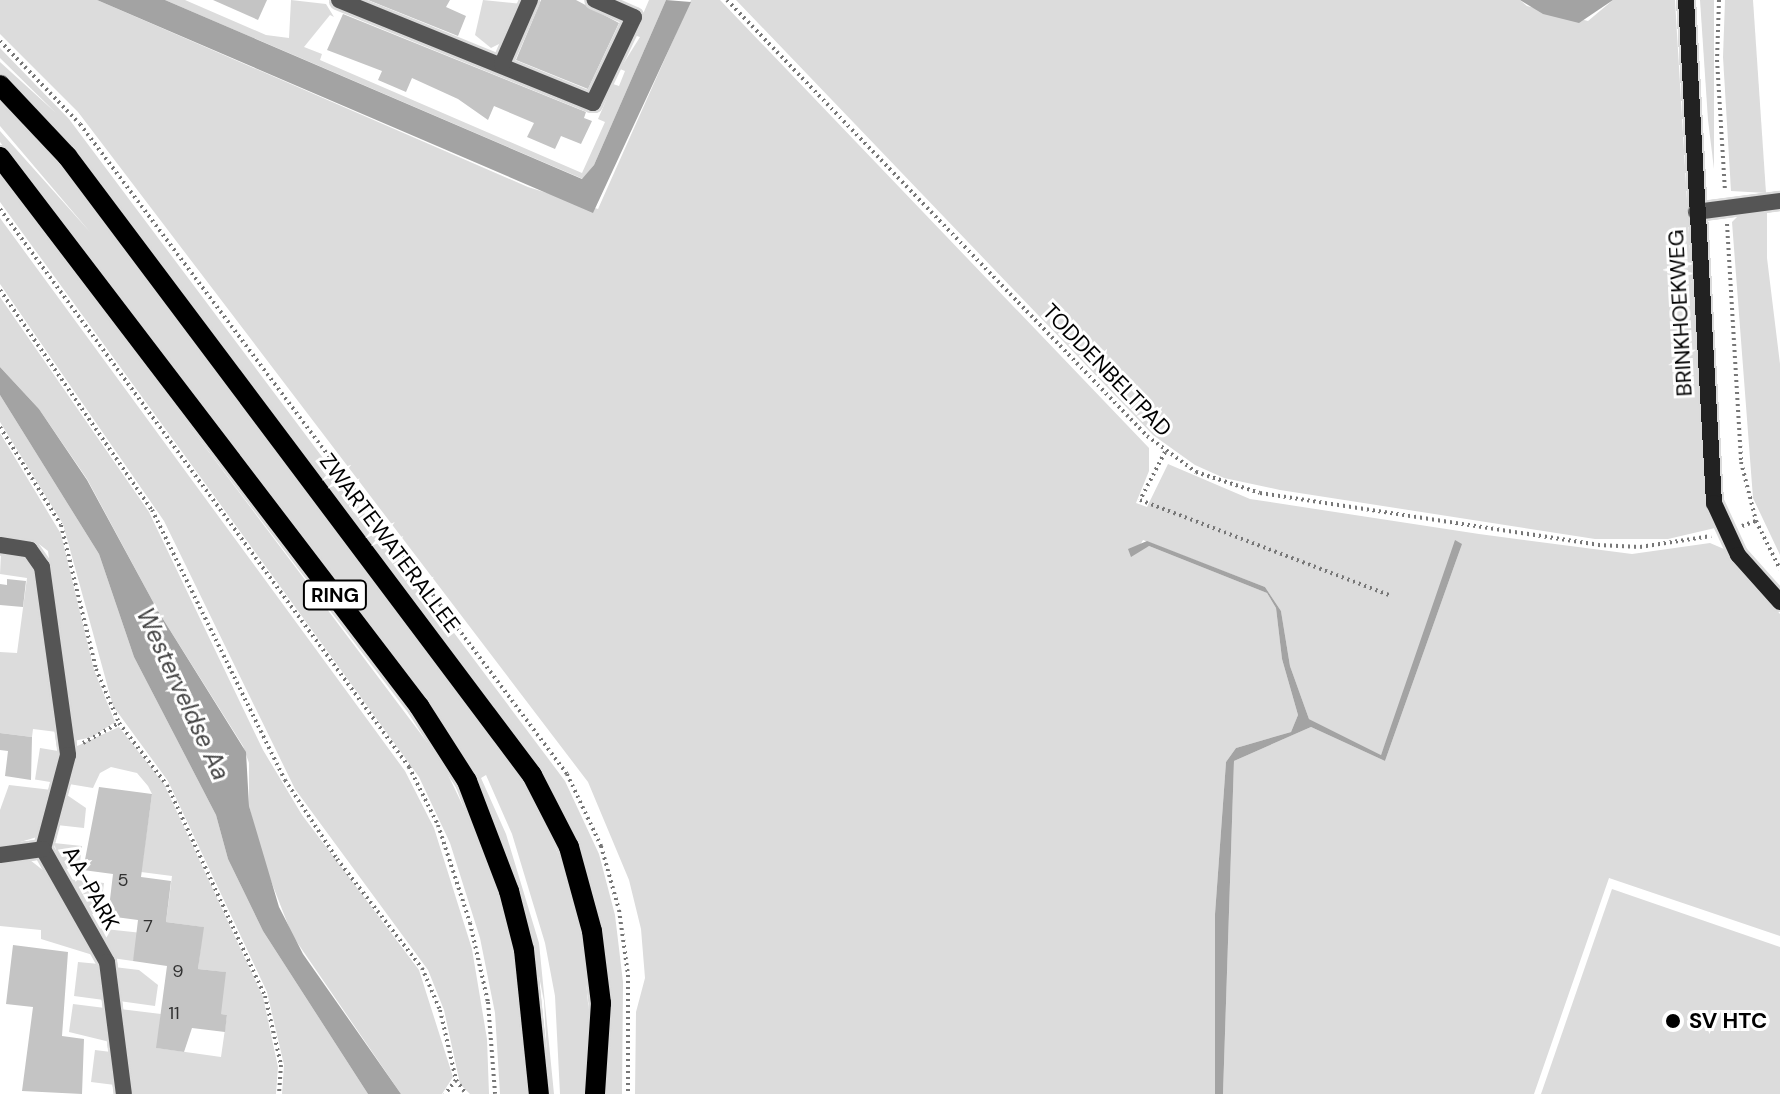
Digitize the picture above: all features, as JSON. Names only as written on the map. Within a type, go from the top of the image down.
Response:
[{"type":"main road","name":"ZWARTEWATERALLEE","points":[[0,85],[67,156],[532,775],[569,847],[592,931],[601,1003],[595,1094]]},
{"type":"main road","name":"RING","points":[[0,157],[410,694],[467,781],[509,891],[524,950],[539,1094]]},
{"type":"street","points":[[339,0],[587,101],[599,99],[634,17],[595,0]]},
{"type":"street","points":[[502,64],[530,0]]},
{"type":"street","name":"BRINKHOEKWEG","points":[[1686,0],[1714,503],[1725,533],[1746,567],[1780,602]]},
{"type":"street","points":[[1696,212],[1780,201]]},
{"type":"street","name":"AA-PARK","points":[[0,545],[30,550],[40,559],[67,748],[43,849],[107,962],[124,1094]]},
{"type":"street","points":[[0,855],[43,849]]},
{"type":"path","name":"TODDENBELTPAD","points":[[727,0],[1165,452],[1196,472],[1250,491],[1598,545],[1640,547],[1725,533]]},
{"type":"path","points":[[1719,0],[1717,60],[1741,462],[1756,521],[1780,569]]},
{"type":"path","points":[[0,209],[420,786],[449,855],[481,964],[495,1094]]},
{"type":"path","points":[[0,290],[152,510],[285,780],[337,859],[422,968],[440,1010],[456,1080],[466,1094]]},
{"type":"path","points":[[0,427],[61,525],[96,669],[119,723],[167,785],[265,996],[281,1065],[279,1094]]},
{"type":"path","points":[[1165,452],[1140,500],[1391,596]]},
{"type":"path","points":[[67,748],[93,740],[119,723]]},
{"type":"path","points":[[445,1094],[456,1080]]},
{"type":"shaded area","points":[[0,0],[97,0],[528,187],[598,209],[691,0],[720,0],[1149,448],[1149,471],[1136,503],[1147,507],[1168,464],[1250,499],[1632,554],[1710,543],[1724,549],[1780,614],[1780,936],[1609,878],[1534,1094],[1223,1094],[1234,761],[1311,727],[1385,761],[1462,544],[1381,755],[1309,719],[1290,666],[1281,611],[1265,587],[1143,540],[1138,549],[1149,546],[1267,593],[1276,608],[1282,659],[1298,715],[1291,732],[1236,748],[1226,762],[1215,914],[1215,1094],[635,1094],[636,1012],[645,978],[641,929],[629,880],[588,782],[78,112],[0,34]]},
{"type":"shaded area","points":[[165,0],[185,0],[266,35],[289,38],[291,0],[326,4],[334,17],[330,15],[304,47],[322,54],[320,60],[582,173],[605,122],[598,119],[613,84],[619,86],[625,71],[620,69],[640,37],[634,35],[649,0],[666,0],[594,165],[583,179]]},
{"type":"shaded area","points":[[483,0],[522,4],[505,41],[491,48],[475,35]]},
{"type":"shaded area","points":[[736,0],[1520,0],[1527,6],[1588,21],[1613,0],[1675,0],[1703,468],[1715,528],[1668,539],[1595,539],[1280,490],[1224,478],[1195,465],[1153,435]]},
{"type":"shaded area","points":[[1700,0],[1714,0],[1714,169],[1708,120]]},
{"type":"shaded area","points":[[1725,0],[1753,0],[1766,193],[1731,191],[1723,57]]},
{"type":"shaded area","points":[[0,48],[69,119],[565,781],[599,854],[615,915],[623,982],[622,1094],[605,1094],[610,1007],[600,914],[577,840],[545,776],[78,154],[0,73],[0,62],[56,113],[0,58]]},
{"type":"shaded area","points":[[0,100],[54,157],[530,793],[565,869],[582,936],[589,1014],[584,1094],[560,1094],[555,996],[545,943],[512,834],[486,775],[481,778],[506,834],[539,943],[554,1094],[549,1094],[544,1001],[525,907],[495,820],[462,754],[429,703],[0,142],[0,131],[90,232],[0,126]]},
{"type":"shaded area","points":[[0,174],[442,762],[482,846],[504,912],[517,967],[527,1094],[500,1094],[495,1013],[480,938],[450,843],[419,777],[0,202]]},
{"type":"shaded area","points":[[1767,211],[1767,258],[1780,364],[1780,555],[1753,498],[1732,222],[1740,214]]},
{"type":"shaded area","points":[[0,218],[405,771],[434,828],[472,949],[487,1039],[489,1094],[470,1094],[460,1084],[444,1010],[428,970],[295,789],[164,521],[0,284]]},
{"type":"shaded area","points":[[0,297],[149,512],[263,750],[302,815],[419,970],[453,1077],[442,1094],[401,1094],[292,935],[264,863],[249,806],[249,763],[243,746],[158,611],[87,479],[39,409],[0,367]]},
{"type":"shaded area","points":[[0,395],[99,554],[134,657],[216,815],[228,859],[263,931],[368,1094],[282,1094],[284,1065],[267,992],[168,781],[113,706],[63,524],[0,422]]},
{"type":"shaded area","points":[[0,433],[61,534],[94,670],[115,722],[92,737],[74,741],[48,551],[35,541],[0,537]]},
{"type":"shaded area","points":[[1,553],[24,556],[36,569],[57,732],[33,729],[32,737],[0,733],[0,652],[17,653],[27,578],[0,574]]},
{"type":"shaded area","points":[[119,727],[164,784],[263,997],[278,1067],[276,1094],[131,1094],[120,1009],[161,1014],[157,1048],[221,1057],[227,1015],[220,1014],[225,972],[198,969],[203,927],[166,922],[172,876],[141,872],[152,794],[148,786],[137,773],[111,767],[100,773],[93,788],[69,784],[75,747]]},
{"type":"shaded area","points":[[40,748],[60,751],[55,783],[35,780]]},
{"type":"shaded area","points":[[9,785],[52,790],[37,837],[0,848],[0,810]]},
{"type":"shaded area","points":[[67,795],[86,808],[84,828],[57,825]]},
{"type":"shaded area","points":[[54,843],[82,846],[79,870],[61,868]]},
{"type":"shaded area","points":[[30,860],[49,875],[96,956],[41,939],[41,930],[0,926],[0,862]]},
{"type":"shaded area","points":[[67,879],[104,883],[100,915],[87,913]]},
{"type":"shaded area","name":"SV HTC","points":[[1612,889],[1780,947],[1780,1094],[1541,1094]]},
{"type":"shaded area","points":[[96,928],[142,933],[133,961],[112,958]]},
{"type":"shaded area","points":[[78,962],[99,964],[104,1000],[74,996]]},
{"type":"shaded area","points":[[114,967],[139,970],[158,985],[155,1006],[119,1001]]},
{"type":"shaded area","points":[[73,1004],[105,1008],[110,1042],[69,1032]]},
{"type":"shaded area","points":[[95,1050],[111,1052],[115,1085],[91,1082]]},
{"type":"water","points":[[97,0],[165,0],[582,179],[594,165],[666,0],[691,2],[593,213]]},
{"type":"water","points":[[1520,0],[1613,0],[1579,23],[1543,14]]},
{"type":"water","name":"Westerveldse Aa","points":[[0,367],[39,409],[87,480],[158,611],[246,752],[249,806],[279,907],[303,954],[401,1094],[368,1094],[263,931],[228,859],[216,815],[134,657],[99,554],[0,395]]},
{"type":"water","points":[[1455,540],[1462,544],[1385,761],[1311,727],[1234,761],[1223,1094],[1215,1094],[1215,914],[1226,762],[1236,748],[1291,732],[1298,715],[1282,659],[1276,608],[1267,593],[1149,546],[1131,557],[1128,549],[1147,541],[1265,587],[1281,611],[1290,666],[1309,719],[1381,755]]},
{"type":"building","points":[[213,0],[267,0],[258,20]]},
{"type":"building","points":[[368,0],[450,0],[446,7],[466,16],[458,36]]},
{"type":"building","points":[[541,0],[576,0],[619,23],[588,89],[516,60]]},
{"type":"building","points":[[343,14],[586,112],[584,118],[592,121],[581,144],[561,136],[555,149],[527,137],[534,123],[494,106],[488,120],[458,99],[412,78],[406,92],[378,80],[382,71],[327,50]]},
{"type":"building","points":[[7,579],[26,581],[23,607],[0,605],[0,584],[7,585]]},
{"type":"building","points":[[0,733],[32,737],[31,780],[5,776],[8,751],[0,750]]},
{"type":"building","points":[[99,787],[152,794],[141,877],[171,881],[166,922],[204,927],[198,969],[226,972],[221,1014],[227,1015],[225,1032],[192,1028],[184,1052],[156,1048],[167,966],[133,961],[138,920],[108,916],[113,874],[83,870]]},
{"type":"building","points":[[13,945],[68,952],[62,1036],[84,1039],[82,1094],[22,1091],[33,1007],[6,1004]]},
{"type":"place","name":"SV HTC","points":[[1673,1021]]}]
